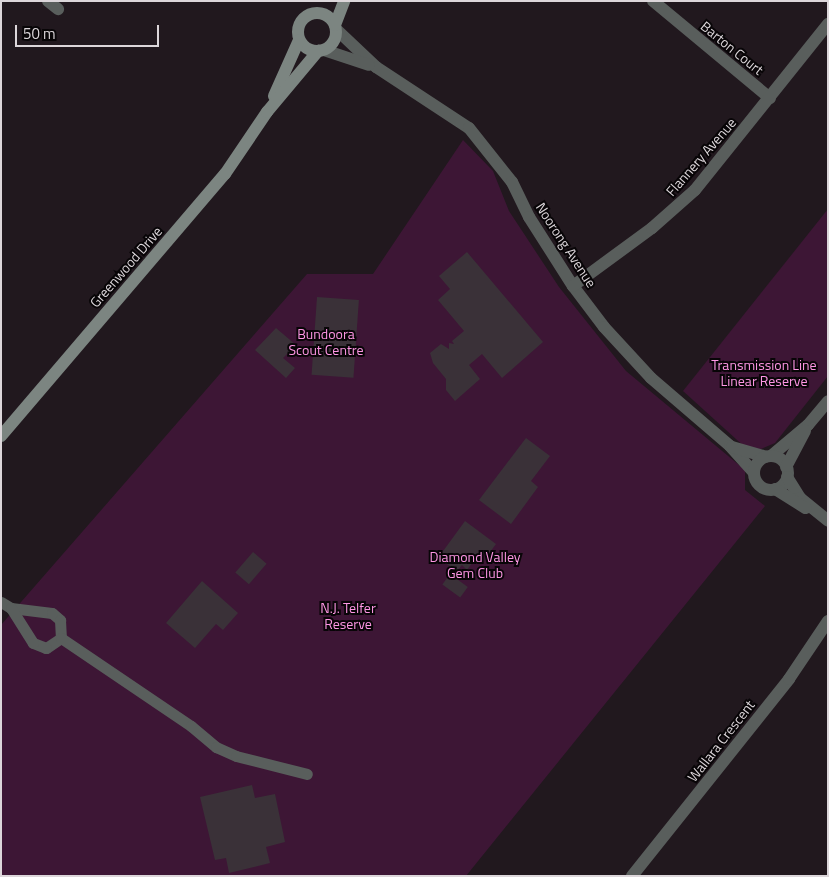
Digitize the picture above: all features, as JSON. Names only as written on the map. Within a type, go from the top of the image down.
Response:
[{"type":"street","points":[[324,1],[315,12],[300,22],[299,40],[307,49],[321,51],[334,42],[344,1]]},
{"type":"street","name":"Barton Court","points":[[653,1],[770,98]]},
{"type":"street","points":[[315,12],[327,15],[336,28]]},
{"type":"street","name":"Flannery Avenue","points":[[573,286],[675,209],[770,98],[828,24]]},
{"type":"street","name":"Noorong Avenue","points":[[336,28],[376,67],[451,113],[484,143],[512,182],[529,216],[573,286],[645,372],[730,446],[754,474]]},
{"type":"street","name":"Greenwood Drive","points":[[267,112],[299,40]]},
{"type":"street","name":"Noorong Avenue","points":[[321,51],[376,67]]},
{"type":"street","name":"Greenwood Drive","points":[[1,436],[224,174],[267,112],[321,51]]},
{"type":"street","points":[[828,400],[808,425],[768,457],[757,463],[754,474],[760,486],[775,489],[796,504],[812,511],[828,522]]},
{"type":"street","points":[[775,489],[783,485],[808,425]]},
{"type":"street","name":"Noorong Avenue","points":[[730,446],[768,457]]},
{"type":"street","points":[[768,457],[780,460],[812,511]]},
{"type":"street","name":"Wallara Crescent","points":[[632,876],[789,679],[828,621]]},
{"type":"lane","points":[[6,605],[47,612],[57,616],[62,629],[61,638],[46,648],[33,643],[6,605]]},
{"type":"lane","points":[[61,638],[191,726],[216,747],[236,756],[307,774]]},
{"type":"green space","name":"N.J. Telfer Reserve","points":[[463,140],[493,171],[509,211],[559,287],[626,371],[745,470],[745,490],[765,506],[466,876],[1,876],[1,625],[307,274],[373,274]]},
{"type":"green space","name":"Transmission Line Linear Reserve","points":[[828,209],[828,376],[775,443],[761,449],[747,449],[683,391]]},
{"type":"building","points":[[467,252],[543,342],[502,378],[482,354],[469,365],[480,379],[455,401],[446,390],[446,379],[433,363],[430,353],[441,344],[449,349],[449,343],[454,344],[452,341],[464,331],[438,300],[450,289],[439,276]]},
{"type":"building","points":[[317,297],[359,300],[353,378],[312,375]]},
{"type":"building","points":[[276,328],[296,345],[283,358],[295,368],[286,378],[255,350]]},
{"type":"building","points":[[526,438],[550,456],[531,481],[538,487],[511,524],[479,500]]},
{"type":"building","points":[[465,521],[496,544],[487,556],[480,552],[467,570],[462,565],[457,571],[438,558]]},
{"type":"building","points":[[253,552],[267,564],[249,584],[235,572]]},
{"type":"building","points":[[450,574],[468,587],[460,597],[442,585]]},
{"type":"building","points":[[202,581],[238,613],[223,630],[216,624],[195,648],[166,623]]},
{"type":"building","points":[[252,785],[255,798],[275,794],[285,842],[266,847],[270,863],[229,873],[226,858],[215,860],[200,797]]},
{"type":"park label","name":"Bundoora Scout Centre","points":[[326,342]]},
{"type":"park label","name":"Diamond Valley Gem Club","points":[[475,566]]}]
